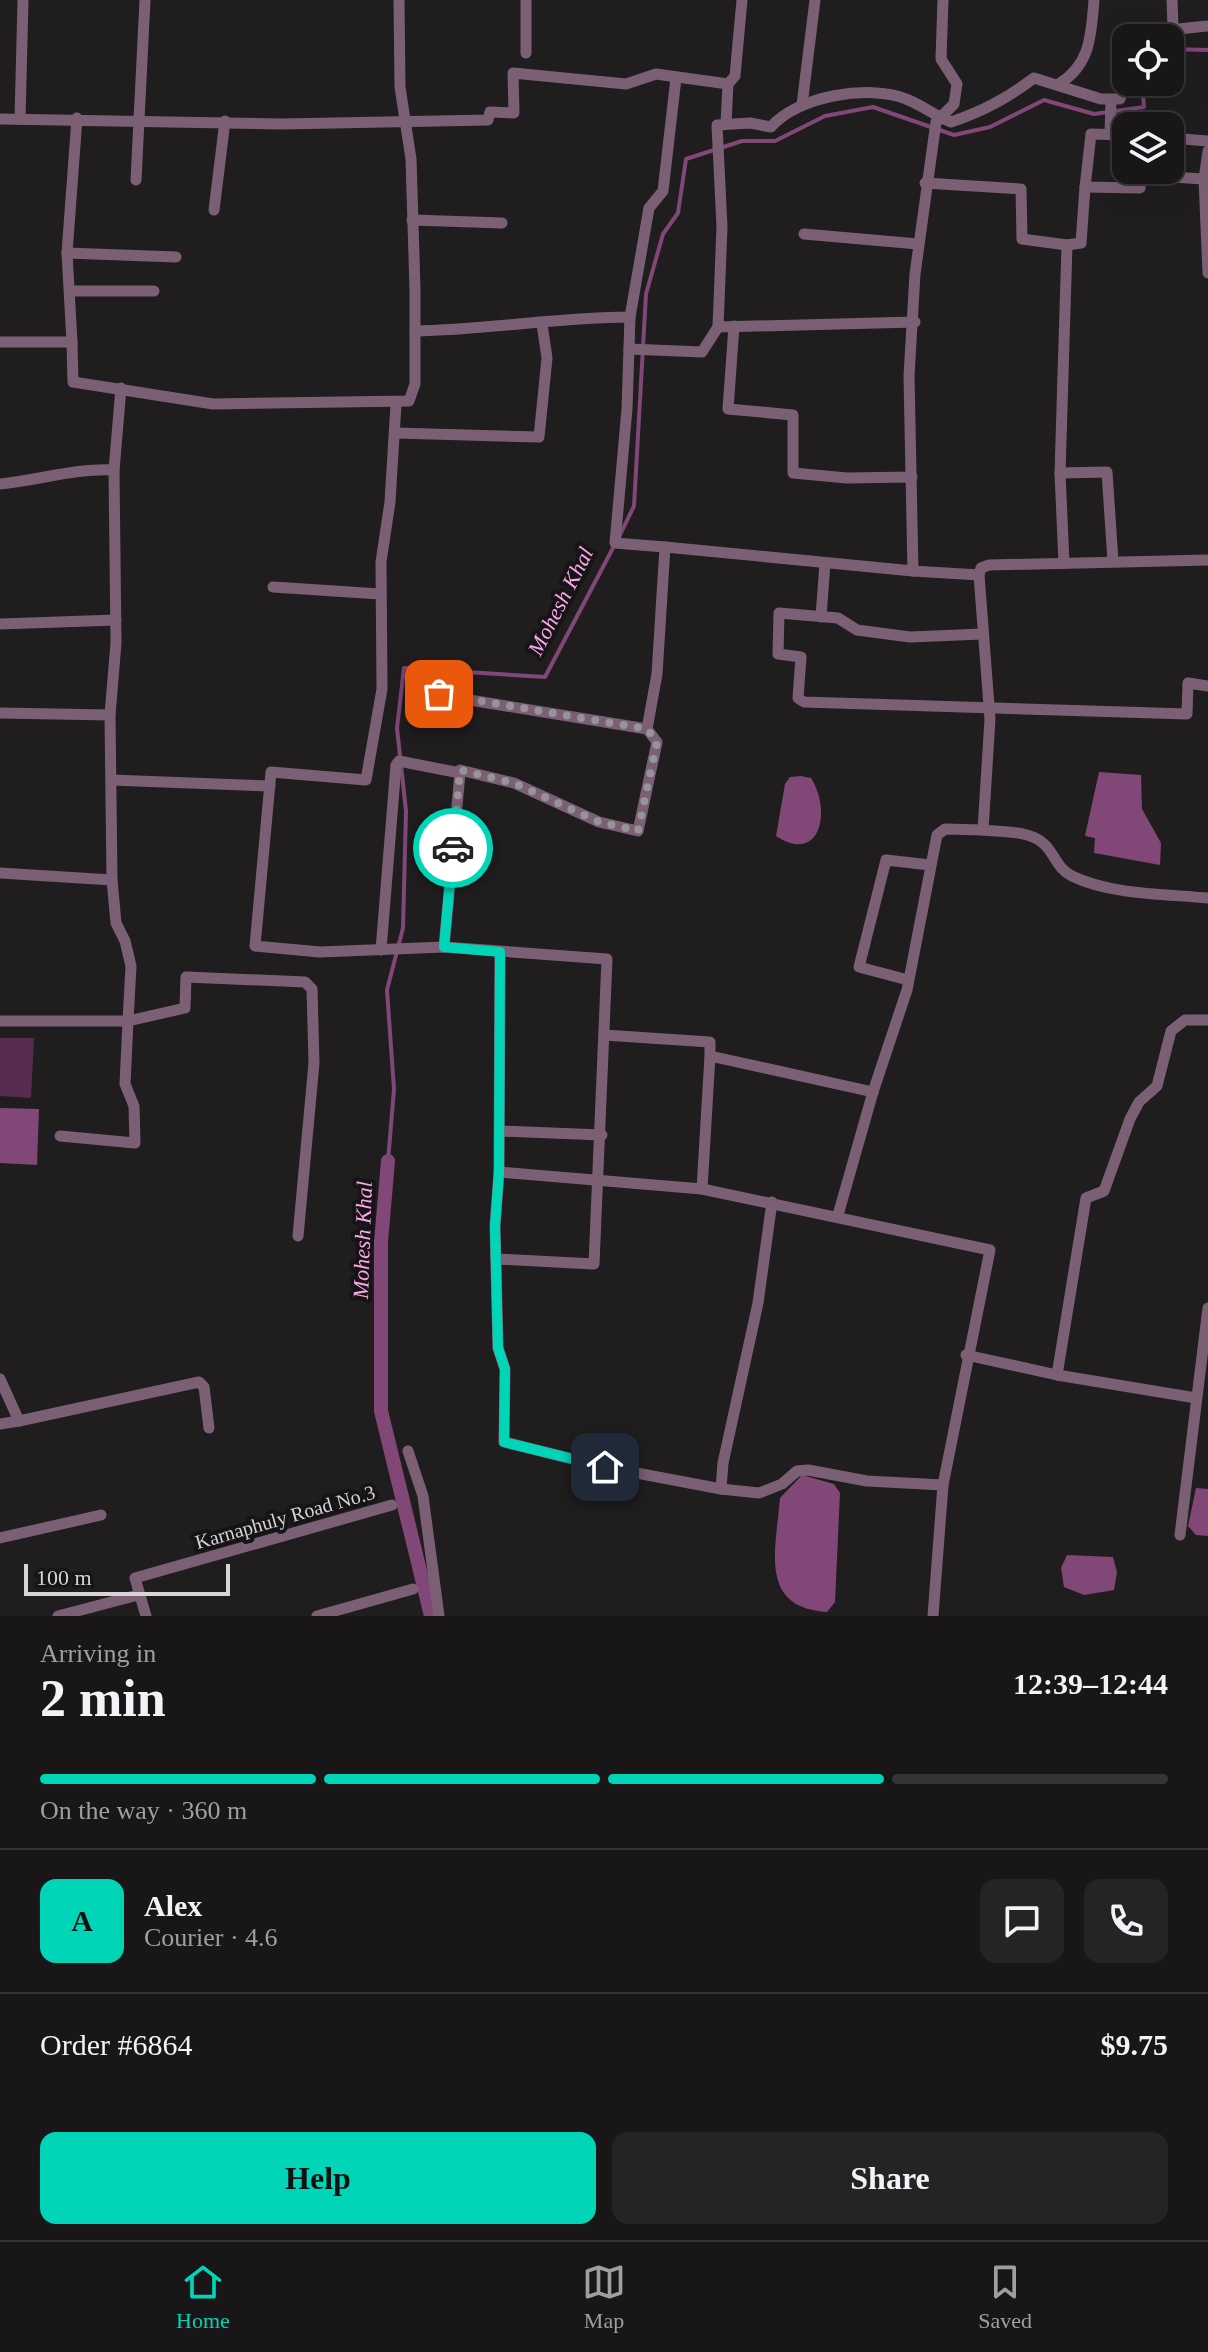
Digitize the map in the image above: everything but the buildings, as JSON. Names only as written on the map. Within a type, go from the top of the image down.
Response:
[{"type":"street","points":[[20,119],[23,0]]},
{"type":"street","points":[[136,180],[145,0]]},
{"type":"street","points":[[77,118],[67,253],[73,382],[213,404],[270,401],[396,404],[409,401],[414,394],[415,331],[406,122],[400,87],[399,0]]},
{"type":"street","points":[[526,0],[526,53]]},
{"type":"street","points":[[726,123],[728,84],[735,76],[742,0]]},
{"type":"street","points":[[802,105],[815,0]]},
{"type":"street","points":[[913,571],[909,376],[918,244],[925,183],[939,117],[954,104],[957,84],[941,59],[943,0]]},
{"type":"street","points":[[1059,84],[1075,74],[1085,58],[1094,0]]},
{"type":"street","points":[[1172,0],[1173,24]]},
{"type":"street","points":[[1184,27],[1208,26]]},
{"type":"street","points":[[0,119],[488,120],[490,112],[514,113],[513,73],[535,73],[559,80],[626,84],[656,74],[728,84]]},
{"type":"street","points":[[676,78],[663,191],[649,208],[630,317],[615,543],[979,575]]},
{"type":"street","points":[[629,349],[702,352],[718,327],[722,227],[717,125],[771,127],[802,105],[886,94],[907,99],[951,122],[981,112],[1017,94],[1034,78],[1111,101],[1121,96]]},
{"type":"street","points":[[925,183],[1021,189],[1022,239],[1067,245],[1081,243],[1091,134],[1110,135],[1111,101]]},
{"type":"street","points":[[214,210],[225,121]]},
{"type":"street","points":[[1184,139],[1208,141]]},
{"type":"street","points":[[1208,151],[1204,179],[1208,273]]},
{"type":"street","points":[[1085,187],[1140,188],[1141,175],[1204,179]]},
{"type":"street","points":[[412,220],[502,223]]},
{"type":"street","points":[[804,234],[918,244]]},
{"type":"street","points":[[1064,563],[1060,473],[1067,245]]},
{"type":"street","points":[[67,253],[176,257]]},
{"type":"street","points":[[70,291],[154,291]]},
{"type":"street","points":[[415,331],[542,324],[569,317],[630,317]]},
{"type":"street","points":[[718,327],[915,322]]},
{"type":"street","points":[[396,433],[539,437],[547,358],[542,324]]},
{"type":"street","points":[[734,326],[728,409],[793,415],[793,473],[847,478],[912,477]]},
{"type":"street","points":[[0,342],[72,342]]},
{"type":"street","points":[[60,1136],[135,1143],[134,1106],[125,1084],[131,966],[125,941],[116,923],[112,880],[110,715],[116,620],[114,470],[121,388]]},
{"type":"street","points":[[396,404],[396,433],[380,594],[382,689],[366,780],[271,772],[255,946],[320,952],[444,947],[607,959],[602,1135],[594,1264],[497,1259]]},
{"type":"street","points":[[0,484],[34,481],[72,470],[114,470]]},
{"type":"street","points":[[1060,473],[1107,472],[1113,561]]},
{"type":"street","points":[[647,729],[657,674],[665,547]]},
{"type":"street","points":[[983,830],[989,711],[982,634],[981,568],[989,565],[1208,560]]},
{"type":"street","points":[[821,617],[825,563]]},
{"type":"street","points":[[273,587],[380,594]]},
{"type":"street","points":[[982,634],[910,637],[857,630],[838,618],[779,613],[778,654],[801,657],[800,702],[989,711],[1187,714],[1188,683],[1208,686]]},
{"type":"street","points":[[0,624],[116,620]]},
{"type":"street","points":[[415,691],[647,729],[657,742],[638,831],[599,822],[514,783],[460,770],[444,947]]},
{"type":"street","points":[[0,713],[110,715]]},
{"type":"street","points":[[381,950],[396,765],[399,761],[460,773]]},
{"type":"street","points":[[111,780],[270,786]]},
{"type":"street","points":[[838,1215],[908,980],[930,865],[940,831],[1015,833],[1043,843],[1062,870],[1074,877],[1108,887],[1208,898]]},
{"type":"street","points":[[908,980],[859,967],[886,860],[930,865]]},
{"type":"street","points":[[0,873],[112,880]]},
{"type":"street","points":[[500,952],[500,1131],[495,1226],[498,1348],[505,1369],[504,1442],[605,1467],[759,1493],[782,1484],[797,1471],[808,1470],[867,1481],[943,1485]]},
{"type":"street","points":[[0,1021],[128,1021],[185,1008],[186,977],[309,984],[314,1063],[298,1236]]},
{"type":"street","points":[[1057,1375],[1086,1198],[1104,1191],[1130,1119],[1139,1102],[1157,1086],[1171,1031],[1185,1020],[1208,1020]]},
{"type":"street","points":[[604,1035],[710,1042],[702,1189]]},
{"type":"street","points":[[710,1056],[873,1092]]},
{"type":"street","points":[[500,1131],[602,1135]]},
{"type":"street","points":[[499,1172],[702,1189],[838,1215],[990,1250],[966,1355],[943,1485],[933,1616]]},
{"type":"street","points":[[721,1489],[723,1463],[760,1292],[772,1202]]},
{"type":"street","points":[[1180,1535],[1208,1308]]},
{"type":"street","points":[[966,1355],[1057,1375],[1196,1398]]},
{"type":"street","points":[[0,1379],[19,1421]]},
{"type":"street","points":[[0,1424],[199,1382],[204,1387],[209,1428]]},
{"type":"street","points":[[408,1451],[423,1496],[439,1616]]},
{"type":"street","name":"Karnaphuly Road No.3","points":[[138,1595],[135,1578],[392,1505]]},
{"type":"street","points":[[0,1538],[101,1515]]},
{"type":"street","points":[[317,1616],[413,1589]]},
{"type":"street","points":[[58,1616],[138,1595],[146,1616]]},
{"type":"shaded area","points":[[1099,772],[1141,775],[1142,809],[1161,843],[1160,865],[1094,853],[1095,838],[1085,836]]},
{"type":"shaded area","points":[[790,777],[811,778],[821,805],[818,830],[812,839],[803,844],[791,843],[776,836],[785,784]]},
{"type":"shaded area","points":[[0,1038],[34,1038],[31,1098],[0,1096]]},
{"type":"shaded area","points":[[0,1108],[39,1109],[37,1165],[0,1163]]},
{"type":"shaded area","points":[[802,1475],[834,1484],[840,1493],[835,1602],[827,1612],[805,1608],[790,1600],[781,1588],[776,1573],[780,1498]]},
{"type":"shaded area","points":[[1196,1488],[1208,1489],[1208,1536],[1196,1535],[1188,1526]]},
{"type":"shaded area","points":[[1067,1555],[1113,1557],[1117,1572],[1114,1590],[1084,1595],[1064,1587],[1061,1568]]},
{"type":"waterway","name":"Mohesh Khal","points":[[1184,49],[1208,50]]},
{"type":"waterway","name":"Mohesh Khal","points":[[620,535],[634,506],[646,294],[663,234],[678,213],[686,159],[742,141],[775,141],[825,116],[873,107],[954,135],[990,127],[1044,100],[1094,114],[1144,107],[1143,96]]},
{"type":"waterway","name":"Mohesh Khal","points":[[388,1161],[394,1089],[387,990],[403,928],[406,811],[397,728],[404,668],[545,677],[614,546]]},
{"type":"waterway","name":"Mohesh Khal","points":[[388,1161],[381,1242],[381,1411],[431,1616]]},
{"type":"way so far","points":[[439,694],[647,729],[657,742],[638,831],[599,822],[514,783],[460,770],[453,848]]},
{"type":"route","points":[[453,848],[444,947],[500,952],[499,1172],[495,1226],[498,1348],[505,1369],[504,1442],[605,1467]]}]
